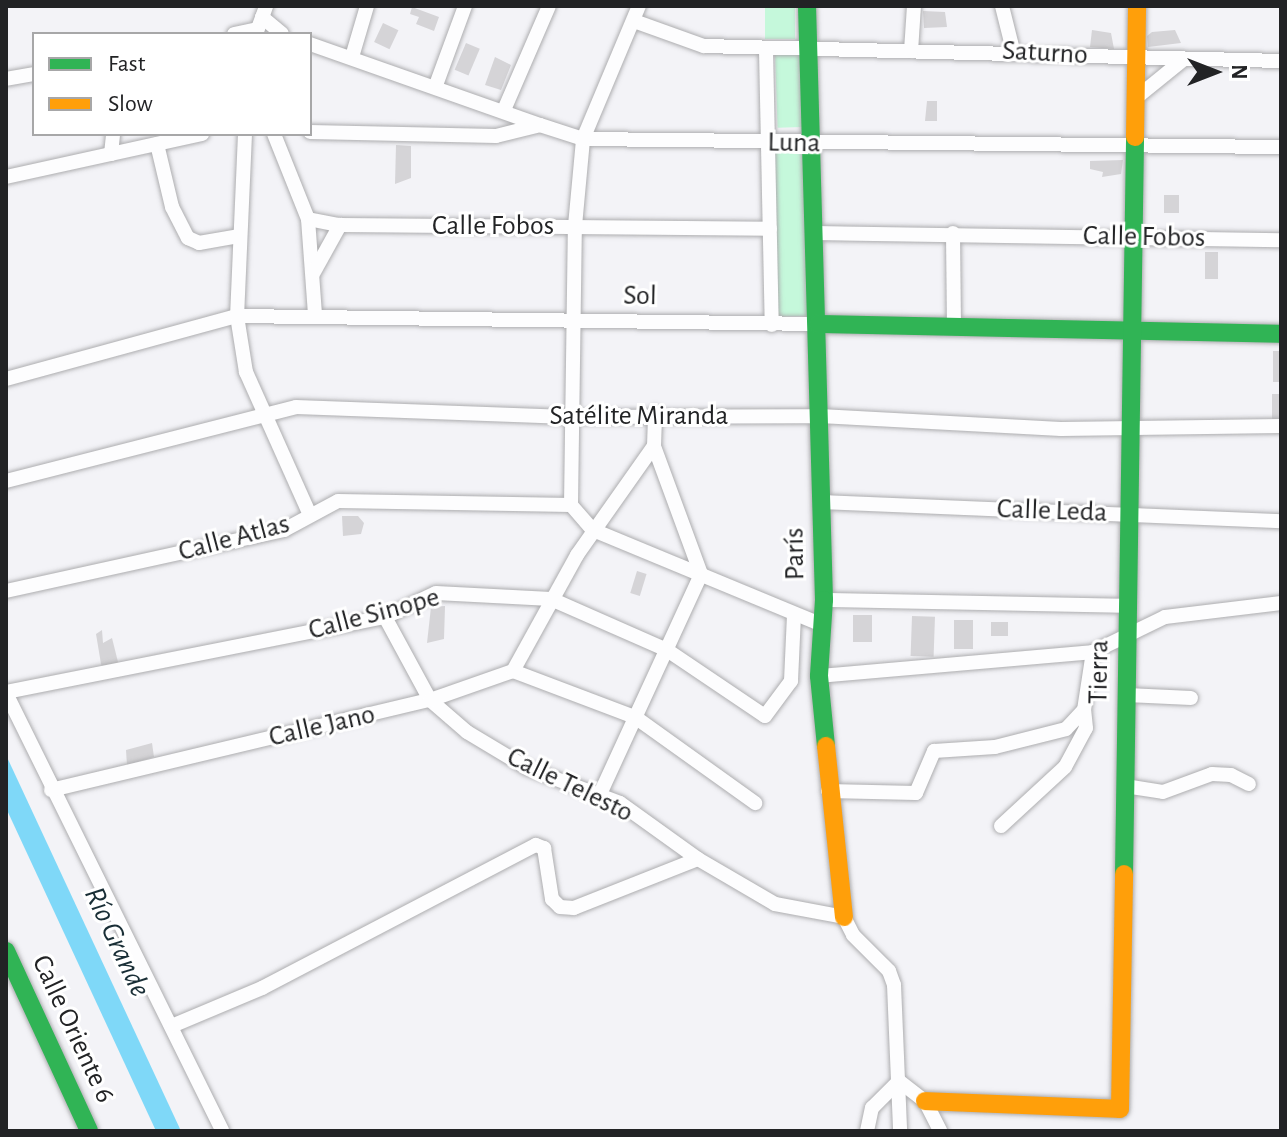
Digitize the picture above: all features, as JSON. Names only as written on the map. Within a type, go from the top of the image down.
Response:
[{"type":"street","points":[[352,57],[367,6]]},
{"type":"street","points":[[436,85],[465,6]]},
{"type":"street","points":[[504,110],[549,6]]},
{"type":"street","points":[[639,6],[583,139],[575,226],[575,417],[571,505],[593,530],[820,624]]},
{"type":"street","name":"París","points":[[807,6],[824,600],[820,624],[819,676],[828,791],[844,917],[853,935],[889,971],[894,985],[900,1131]]},
{"type":"street","points":[[911,51],[914,6]]},
{"type":"street","points":[[1002,6],[1013,50]]},
{"type":"street","name":"Tierra","points":[[925,1101],[1120,1109],[1137,6]]},
{"type":"street","name":"Saturno","points":[[634,21],[704,46],[766,50],[1013,50],[1137,58],[1281,61]]},
{"type":"street","points":[[238,32],[260,22],[278,32]]},
{"type":"street","name":"Luna","points":[[312,45],[436,85],[583,139],[1281,147]]},
{"type":"street","points":[[766,50],[772,325]]},
{"type":"street","points":[[1136,98],[1184,59]]},
{"type":"street","points":[[6,79],[32,74]]},
{"type":"street","points":[[312,132],[496,136],[540,125]]},
{"type":"street","points":[[111,154],[113,136]]},
{"type":"street","points":[[6,177],[193,136]]},
{"type":"street","points":[[245,136],[238,236],[237,316],[246,372],[310,515]]},
{"type":"street","points":[[275,136],[308,219],[315,314]]},
{"type":"street","points":[[157,144],[172,207],[188,238],[199,243],[238,236]]},
{"type":"street","name":"Calle Fobos","points":[[308,219],[340,225],[770,229]]},
{"type":"street","points":[[314,273],[340,225]]},
{"type":"street","name":"Calle Fobos","points":[[815,233],[1281,240]]},
{"type":"street","points":[[953,233],[954,328]]},
{"type":"street","name":"Sol","points":[[6,379],[237,316],[315,314],[575,323],[818,324],[1281,334]]},
{"type":"street","name":"Satélite Miranda","points":[[6,481],[267,418],[296,407],[575,417],[655,413],[820,416],[1131,430],[1281,426]]},
{"type":"street","points":[[600,794],[701,574],[654,446],[655,413]]},
{"type":"street","points":[[654,446],[593,530],[551,599],[513,671],[635,717],[755,803]]},
{"type":"street","name":"Calle Atlas","points":[[6,591],[284,530],[338,501],[571,505]]},
{"type":"street","name":"Calle Leda","points":[[822,502],[1281,521]]},
{"type":"street","name":"Calle Sinope","points":[[6,693],[385,617],[436,593],[551,599],[667,650],[765,716],[791,681],[794,614]]},
{"type":"street","points":[[824,600],[1128,606]]},
{"type":"street","points":[[819,676],[1093,652],[1165,617],[1281,603]]},
{"type":"street","name":"Calle Telesto","points":[[385,617],[430,700],[467,732],[527,768],[600,794],[698,859],[788,909],[844,917]]},
{"type":"street","points":[[1001,826],[1065,767],[1086,728],[1084,710],[1093,652]]},
{"type":"street","name":"Calle Jano","points":[[51,790],[430,700],[513,671]]},
{"type":"street","points":[[6,693],[51,790],[174,1025],[222,1131]]},
{"type":"street","points":[[1127,695],[1191,698]]},
{"type":"street","points":[[828,791],[916,793],[934,751],[995,747],[1066,729],[1084,710]]},
{"type":"street","points":[[1125,786],[1163,792],[1212,774],[1231,775],[1249,784]]},
{"type":"street","points":[[174,1025],[262,988],[536,845],[544,848],[552,899],[560,907],[574,908],[698,859]]},
{"type":"street","name":"Calle Oriente 6","points":[[6,951],[89,1131]]},
{"type":"street","points":[[867,1131],[872,1108],[899,1081],[925,1101],[940,1131]]},
{"type":"green space","points":[[765,6],[795,6],[795,39],[765,39]]},
{"type":"green space","points":[[800,54],[803,127],[778,128],[775,55]]},
{"type":"green space","points":[[805,147],[808,316],[776,317],[773,148]]},
{"type":"water","points":[[6,755],[181,1131],[156,1131],[6,808]]},
{"type":"building","points":[[412,7],[439,17],[434,31],[416,24],[419,17],[410,14]]},
{"type":"building","points":[[923,11],[945,12],[947,27],[924,28]]},
{"type":"building","points":[[383,23],[398,30],[390,49],[374,42]]},
{"type":"building","points":[[1092,30],[1111,33],[1114,49],[1090,47]]},
{"type":"building","points":[[1175,30],[1181,43],[1148,47],[1147,36],[1152,32]]},
{"type":"building","points":[[466,43],[480,49],[468,76],[455,70]]},
{"type":"building","points":[[495,57],[511,65],[501,90],[485,85]]},
{"type":"building","points":[[927,101],[937,101],[937,121],[925,121]]},
{"type":"building","points":[[396,145],[411,146],[411,178],[395,184]]},
{"type":"building","points":[[1123,160],[1121,174],[1102,177],[1103,172],[1090,169],[1090,161]]},
{"type":"building","points":[[1164,195],[1179,195],[1179,213],[1164,213]]},
{"type":"building","points":[[1205,252],[1218,252],[1218,279],[1205,279]]},
{"type":"building","points":[[1273,351],[1281,351],[1281,382],[1273,382]]},
{"type":"building","points":[[1272,394],[1281,394],[1281,421],[1272,421]]},
{"type":"building","points":[[342,516],[358,516],[364,523],[361,534],[343,536]]},
{"type":"building","points":[[637,571],[647,574],[640,596],[630,593]]},
{"type":"building","points":[[445,606],[444,639],[427,643],[431,607]]},
{"type":"building","points":[[853,615],[872,615],[872,642],[853,642]]},
{"type":"building","points":[[912,616],[935,617],[934,657],[911,656]]},
{"type":"building","points":[[954,620],[973,620],[973,649],[954,649]]},
{"type":"building","points":[[991,622],[1008,622],[1008,636],[991,636]]},
{"type":"building","points":[[102,630],[103,643],[112,638],[119,666],[104,669],[101,664],[96,634]]},
{"type":"building","points":[[152,743],[154,757],[127,765],[126,750]]},
{"type":"traffic: fast","points":[[807,6],[824,600],[819,676],[826,746]]},
{"type":"traffic: fast","points":[[1124,874],[1135,137]]},
{"type":"traffic: fast","points":[[818,324],[1281,334]]},
{"type":"traffic: fast","points":[[6,951],[89,1131]]},
{"type":"traffic: slow","points":[[1135,137],[1137,6]]},
{"type":"traffic: slow","points":[[826,746],[844,917]]},
{"type":"traffic: slow","points":[[925,1101],[1120,1109],[1124,874]]},
{"type":"water label","name":"Río Grande","points":[[117,942]]}]
